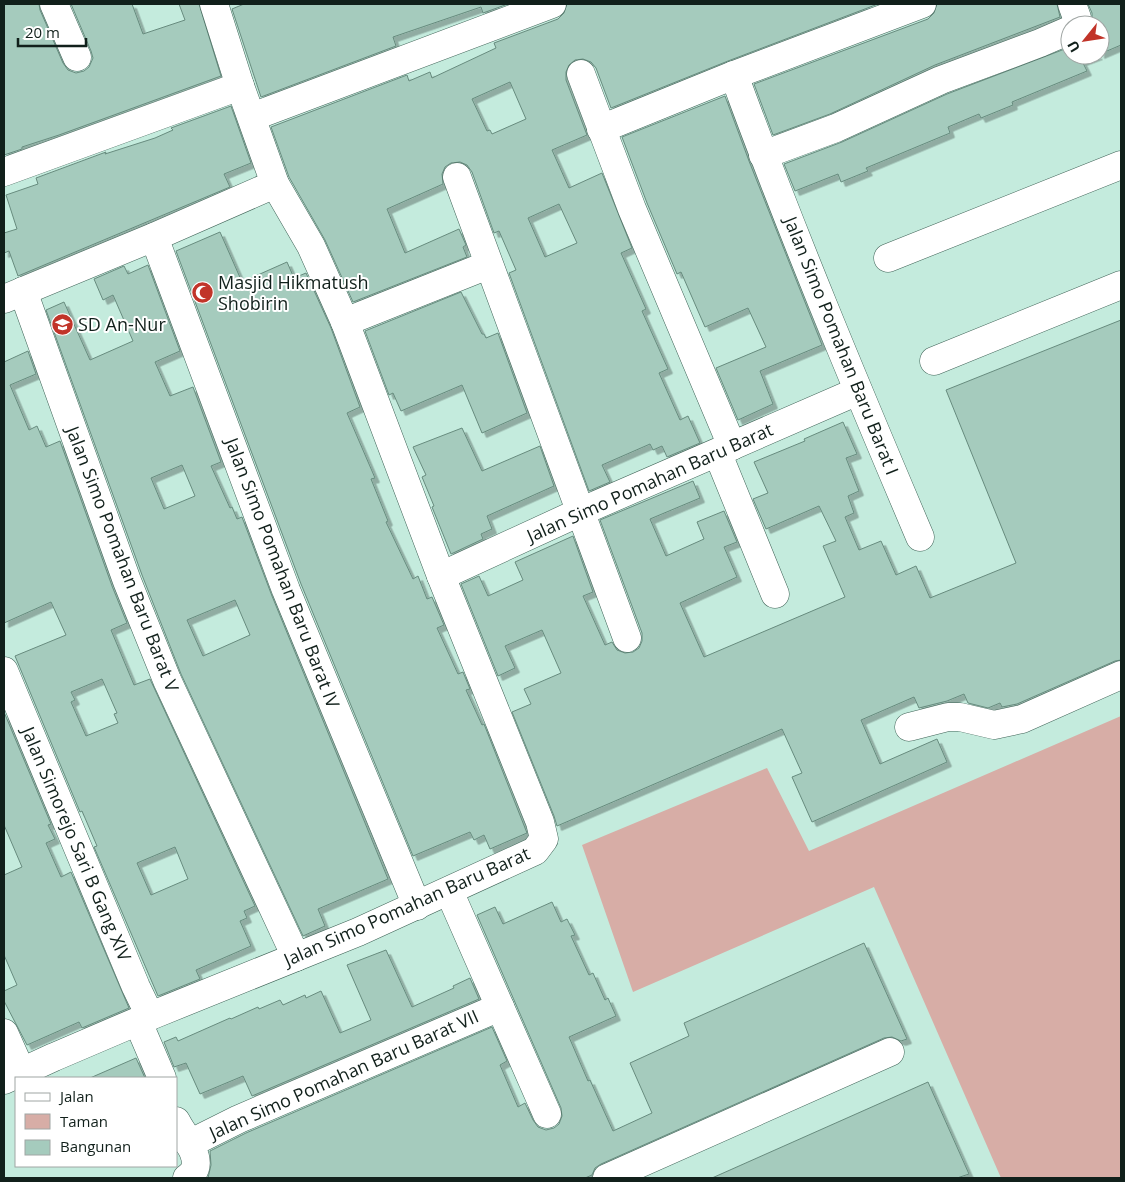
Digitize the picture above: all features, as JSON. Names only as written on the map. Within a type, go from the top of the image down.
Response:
[{"type":"street","points":[[54,4],[77,57]]},
{"type":"street","name":"Jalan Simo Pomahan Baru Barat","points":[[12,1075],[416,906],[535,851],[544,839],[540,822],[441,576],[346,322],[311,246],[275,184],[240,86],[214,4]]},
{"type":"street","points":[[252,117],[550,4]]},
{"type":"street","points":[[601,129],[922,4]]},
{"type":"street","points":[[763,155],[836,128],[941,80],[1040,43],[1060,29]]},
{"type":"street","points":[[581,74],[725,450],[776,594]]},
{"type":"street","name":"Jalan Simo Pomahan Baru Barat I","points":[[734,76],[763,155],[858,391],[920,537]]},
{"type":"street","points":[[4,172],[240,86]]},
{"type":"street","points":[[888,258],[1121,165]]},
{"type":"street","points":[[457,177],[627,638]]},
{"type":"street","points":[[13,295],[154,237],[275,184]]},
{"type":"street","name":"Jalan Simo Pomahan Baru Barat IV","points":[[154,237],[286,590],[416,906]]},
{"type":"street","points":[[346,322],[484,254]]},
{"type":"street","points":[[934,361],[1121,285]]},
{"type":"street","name":"Jalan Simo Pomahan Baru Barat V","points":[[13,295],[93,489],[127,581],[167,680],[296,957]]},
{"type":"street","name":"Jalan Simo Pomahan Baru Barat","points":[[441,576],[580,512],[858,391]]},
{"type":"street","name":"Jalan Simorejo Sari B Gang XIV","points":[[4,671],[136,987],[162,1077]]},
{"type":"street","points":[[909,727],[948,717],[960,717],[994,725],[1022,719],[1121,675]]},
{"type":"street","points":[[449,891],[547,1114]]},
{"type":"street","name":"Jalan Simo Pomahan Baru Barat VII","points":[[183,1132],[239,1120],[500,1007]]},
{"type":"street","points":[[4,1034],[12,1075]]},
{"type":"street","points":[[607,1178],[890,1052]]},
{"type":"street","points":[[183,1132],[196,1158],[197,1165],[194,1173],[187,1178]]},
{"type":"green space","points":[[1121,716],[1121,1178],[1001,1178],[874,887],[633,992],[582,845],[767,768],[809,851]]},
{"type":"building","points":[[4,4],[39,4],[63,63],[68,70],[76,73],[84,71],[89,67],[93,58],[71,4],[132,4],[143,34],[185,20],[179,4],[199,4],[221,76],[4,155]]},
{"type":"building","points":[[244,4],[508,4],[483,13],[481,7],[393,37],[396,46],[261,97],[232,9]]},
{"type":"building","points":[[567,4],[878,4],[611,108],[596,68],[591,62],[583,59],[575,60],[569,65],[566,72],[566,80],[587,135],[552,150],[569,188],[602,173],[632,248],[621,253],[646,309],[642,311],[668,369],[659,373],[680,420],[688,416],[700,443],[667,457],[662,446],[653,450],[650,444],[602,465],[610,482],[589,491],[509,273],[516,270],[499,231],[494,233],[472,172],[467,165],[460,162],[451,163],[445,167],[442,174],[443,184],[387,209],[405,253],[459,229],[466,245],[463,247],[467,257],[353,302],[325,240],[289,177],[271,127],[407,75],[409,81],[430,72],[432,78],[496,48],[494,43],[558,19],[564,13]],"holes":[[[510,82],[526,119],[492,134],[490,130],[487,131],[472,99]],[[559,204],[577,243],[545,257],[528,218]]]},
{"type":"building","points":[[937,4],[1057,4],[1060,17],[935,65],[830,114],[773,135],[754,84],[928,19],[934,13]]},
{"type":"building","points":[[1088,4],[1121,4],[1121,45],[1110,50],[1110,15],[1092,15]]},
{"type":"building","points":[[1060,51],[1060,65],[1084,65],[1087,71],[1012,102],[1013,105],[981,118],[979,114],[948,127],[950,133],[866,168],[868,171],[841,182],[838,174],[795,191],[784,164],[842,142],[947,94]]},
{"type":"building","points":[[725,96],[822,345],[760,371],[773,404],[738,420],[716,368],[766,347],[748,308],[705,327],[681,272],[677,274],[622,137]]},
{"type":"building","points":[[231,106],[251,163],[224,174],[230,187],[18,276],[9,251],[4,253],[4,233],[17,229],[6,195],[38,184],[36,178],[106,152],[105,154],[155,138],[173,130],[171,128]]},
{"type":"building","points":[[220,232],[242,282],[287,262],[294,278],[306,273],[331,328],[360,407],[347,413],[375,478],[371,479],[388,521],[386,522],[413,579],[418,576],[427,599],[432,597],[444,625],[437,628],[458,674],[463,672],[470,689],[466,690],[482,725],[484,724],[527,833],[490,849],[484,835],[474,840],[470,832],[413,856],[301,584],[176,251]]},
{"type":"building","points":[[148,265],[180,351],[155,362],[170,396],[193,387],[221,462],[211,466],[230,508],[232,507],[237,519],[242,517],[272,596],[388,879],[318,909],[325,926],[303,936],[181,674],[142,575],[46,310],[64,302],[90,360],[133,341],[113,295],[103,300],[94,279],[124,266],[128,274]],"holes":[[[182,465],[195,496],[164,509],[151,478]],[[235,600],[250,635],[203,656],[187,620]]]},
{"type":"building","points":[[461,292],[482,334],[486,338],[498,333],[527,413],[482,433],[462,385],[401,411],[393,393],[389,395],[365,331]]},
{"type":"building","points":[[1121,320],[1121,660],[1017,704],[1002,707],[1000,703],[988,708],[968,703],[964,694],[947,701],[919,708],[914,697],[861,720],[880,764],[937,739],[947,762],[812,822],[792,777],[802,773],[782,729],[557,826],[512,712],[531,704],[524,689],[561,673],[542,630],[505,646],[515,668],[498,676],[461,584],[479,576],[488,596],[523,580],[515,562],[573,536],[593,592],[583,596],[605,645],[612,642],[617,650],[625,653],[633,652],[639,648],[642,641],[642,633],[600,520],[693,481],[700,498],[650,519],[666,556],[704,539],[697,522],[724,511],[737,542],[724,547],[737,577],[680,603],[704,657],[845,597],[823,546],[836,541],[819,506],[766,529],[753,499],[768,493],[754,462],[805,441],[804,439],[843,422],[857,454],[846,458],[859,491],[848,496],[854,513],[845,517],[859,550],[881,541],[896,575],[916,566],[930,598],[1016,563],[946,390]]},
{"type":"building","points":[[28,351],[36,374],[10,385],[29,430],[37,426],[46,447],[60,441],[127,623],[111,630],[134,685],[150,679],[255,906],[244,911],[247,918],[240,921],[251,946],[196,970],[200,979],[158,996],[94,847],[97,846],[82,811],[80,812],[15,656],[66,635],[51,602],[4,623],[4,362]],"holes":[[[102,679],[117,713],[114,714],[118,723],[86,736],[71,702],[75,700],[71,692]],[[175,847],[188,879],[151,895],[137,863]]]},
{"type":"building","points":[[462,428],[482,471],[540,446],[554,486],[487,516],[492,529],[481,534],[483,539],[451,554],[422,477],[426,475],[413,447]]},
{"type":"building","points":[[4,712],[51,824],[48,825],[55,839],[46,843],[61,877],[71,872],[129,1008],[82,1028],[79,1022],[27,1045],[4,1001],[4,991],[17,985],[4,955],[4,875],[22,867],[4,825]]},
{"type":"building","points":[[552,902],[561,922],[567,919],[575,935],[571,936],[589,975],[593,973],[605,1000],[608,998],[616,1016],[569,1037],[613,1131],[652,1113],[630,1063],[689,1036],[684,1023],[864,943],[907,1039],[901,1041],[892,1037],[884,1038],[601,1164],[595,1168],[592,1175],[585,1178],[208,1178],[211,1165],[210,1151],[246,1133],[492,1027],[507,1061],[500,1065],[518,1107],[525,1103],[538,1127],[546,1130],[554,1128],[559,1124],[562,1116],[561,1108],[477,915],[495,907],[503,924]]},
{"type":"building","points":[[386,950],[412,1007],[454,988],[453,986],[470,978],[479,999],[252,1096],[243,1076],[200,1094],[186,1063],[174,1067],[164,1042],[176,1037],[178,1041],[230,1018],[280,1000],[283,1005],[305,995],[306,998],[321,991],[340,1033],[371,1020],[347,965]]},
{"type":"building","points":[[136,1058],[145,1077],[92,1077]]},
{"type":"building","points":[[928,1082],[969,1174],[957,1178],[712,1178]]},
{"type":"place","name":"Masjid Hikmatush Shobirin","points":[[202,293]]},
{"type":"place","name":"SD An-Nur","points":[[62,325]]}]
